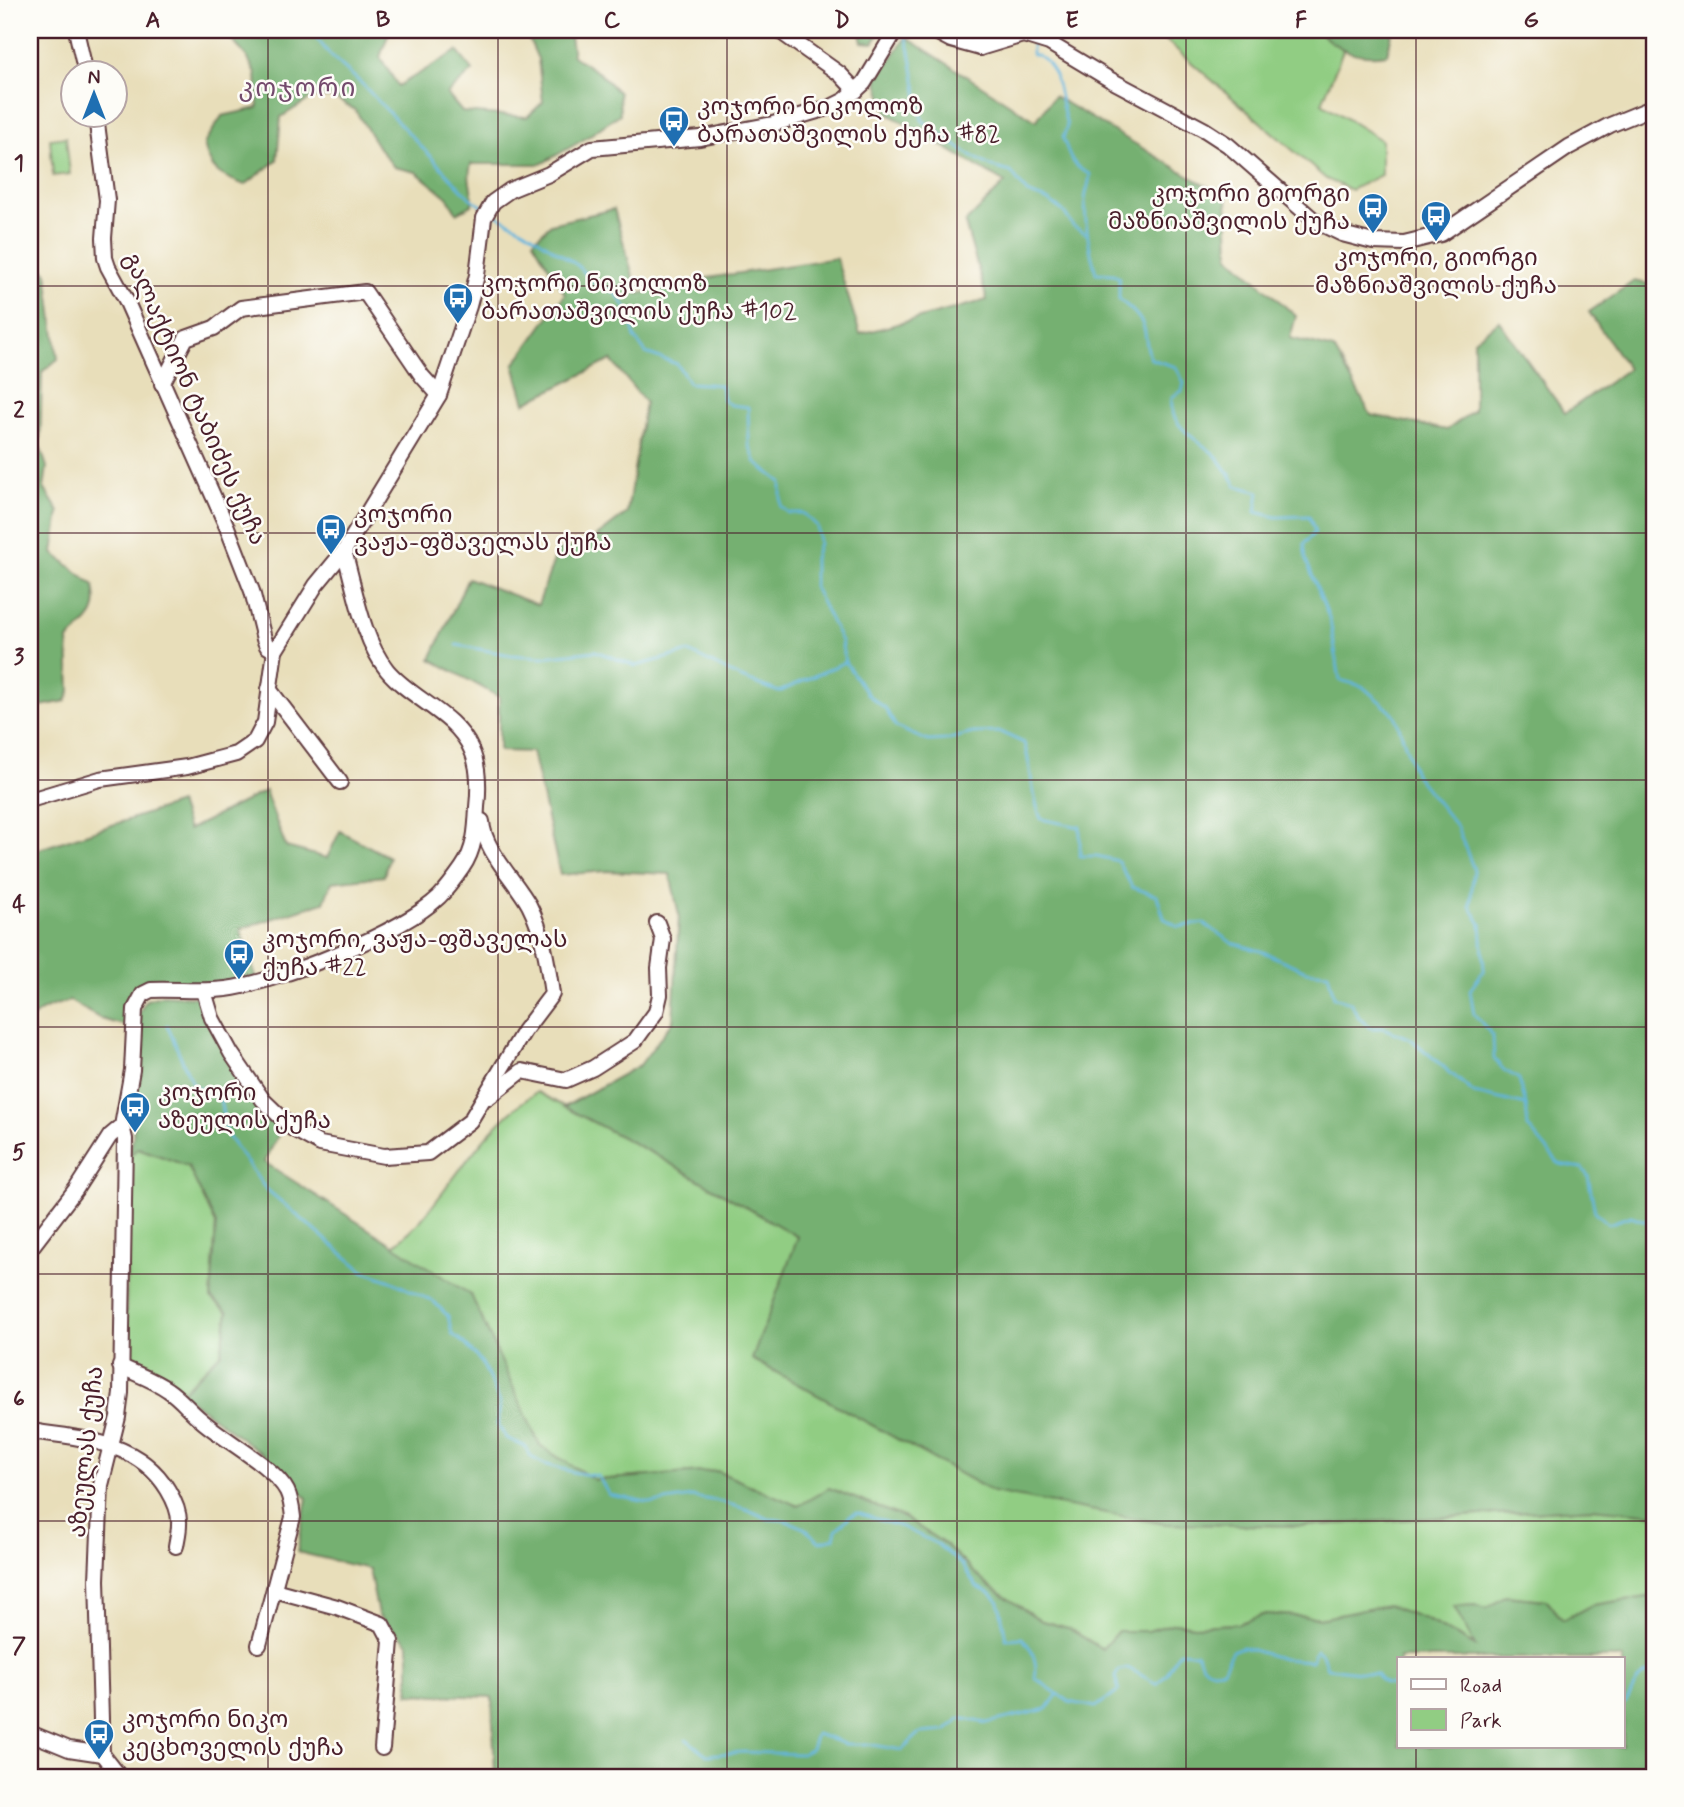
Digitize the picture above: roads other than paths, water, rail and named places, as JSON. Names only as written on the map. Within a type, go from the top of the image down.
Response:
[{"type":"street","points":[[76,30],[83,60]]},
{"type":"street","points":[[778,30],[840,74],[856,91]]},
{"type":"street","points":[[932,30],[951,40],[980,48],[1023,35],[1049,43],[1228,145],[1315,221],[1342,234],[1374,242],[1405,243],[1441,234],[1569,147],[1610,125],[1654,107]]},
{"type":"street","points":[[978,30],[980,48]]},
{"type":"street","points":[[30,800],[100,779],[187,767],[236,754],[256,741],[265,722],[275,651],[316,585],[344,551],[439,395],[469,306],[477,275],[484,218],[493,202],[510,190],[549,174],[592,148],[700,138],[774,124],[831,107],[864,83],[894,31]]},
{"type":"street","name":"გალაქტიონ ტაბიძეს ქუჩა","points":[[98,130],[107,200],[105,258],[227,527],[252,591],[267,646],[275,651]]},
{"type":"street","points":[[162,384],[186,338],[214,328],[241,308],[365,292],[422,376],[439,395]]},
{"type":"street","points":[[204,990],[212,1018],[231,1053],[263,1100],[293,1129],[320,1144],[384,1156],[428,1153],[470,1121],[484,1102],[524,1031],[552,994],[546,953],[530,907],[485,838],[482,805],[471,749],[449,722],[387,670],[369,640],[344,551]]},
{"type":"street","points":[[269,689],[340,782]]},
{"type":"street","name":"აზეულას ქუჩა","points":[[102,1754],[97,1580],[101,1485],[118,1417],[125,1139],[122,1126],[132,1070],[135,1009],[138,1000],[151,990],[204,990],[256,982],[293,970],[372,937],[422,910],[439,897],[464,866],[473,846],[478,792]]},
{"type":"street","points":[[484,1102],[522,1071],[566,1080],[593,1068],[635,1041],[656,1012],[660,995],[659,968],[663,939],[656,923]]},
{"type":"street","points":[[30,1249],[76,1189],[110,1136],[122,1126]]},
{"type":"street","points":[[120,1366],[172,1392],[227,1441],[261,1463],[286,1489],[292,1504],[293,1517],[260,1644]]},
{"type":"street","points":[[30,1430],[90,1439],[136,1457],[159,1475],[174,1500],[180,1523],[176,1546]]},
{"type":"street","points":[[274,1590],[337,1607],[382,1624],[391,1641],[382,1748]]},
{"type":"street","points":[[30,1733],[69,1749],[102,1754],[120,1777]]},
{"type":"waterway","points":[[310,30],[331,56],[362,84],[470,198],[484,207]]},
{"type":"waterway","points":[[904,30],[922,120],[965,152],[992,167],[1011,172],[1027,193],[1049,201],[1064,212],[1073,226],[1087,234]]},
{"type":"waterway","points":[[1032,43],[1032,54],[1047,62],[1055,75],[1067,126],[1063,138],[1069,155],[1079,168],[1090,174],[1085,198],[1086,219],[1096,273],[1114,274],[1119,278],[1119,299],[1141,321],[1151,359],[1176,367],[1184,383],[1182,391],[1172,397],[1172,407],[1174,416],[1185,431],[1217,457],[1237,486],[1259,492],[1256,512],[1276,517],[1309,516],[1315,532],[1304,544],[1306,560],[1330,620],[1340,680],[1362,686],[1395,715],[1416,776],[1457,827],[1474,870],[1470,906],[1481,924],[1484,970],[1470,990],[1474,1014],[1493,1036],[1494,1059],[1504,1070],[1519,1079],[1528,1127],[1559,1164],[1582,1168],[1588,1176],[1595,1212],[1608,1224],[1631,1216],[1654,1224]]},
{"type":"waterway","points":[[493,213],[525,230],[577,265],[594,283],[616,293],[628,311],[635,338],[646,353],[677,364],[689,383],[721,385],[723,400],[731,405],[748,407],[749,444],[756,463],[781,482],[781,507],[789,513],[803,513],[817,526],[819,543],[814,558],[814,587],[841,641],[845,662],[868,695],[885,708],[896,727],[928,741],[973,733],[1000,732],[1024,743],[1041,819],[1080,827],[1080,856],[1097,856],[1118,861],[1132,887],[1157,896],[1164,918],[1178,927],[1203,923],[1232,943],[1261,951],[1306,971],[1328,973],[1334,997],[1350,1002],[1360,1019],[1371,1028],[1383,1028],[1411,1039],[1474,1093],[1526,1105]]},
{"type":"waterway","points":[[457,645],[511,655],[542,657],[595,651],[636,666],[689,652],[739,677],[779,692],[845,662]]},
{"type":"waterway","points":[[167,1025],[193,1085],[220,1099],[227,1135],[265,1188],[363,1271],[434,1302],[448,1316],[452,1334],[482,1363],[500,1402],[498,1425],[506,1438],[526,1447],[531,1457],[544,1464],[598,1476],[609,1495],[653,1503],[692,1497],[718,1501],[804,1528],[820,1542],[834,1538],[836,1530],[857,1513],[902,1527],[937,1544],[962,1565],[977,1587],[990,1593],[999,1602],[1006,1639],[1022,1638],[1034,1657],[1035,1678],[1069,1702],[1096,1707],[1119,1690],[1115,1677],[1119,1670],[1128,1668],[1157,1684],[1179,1652],[1197,1653],[1202,1665],[1212,1671],[1223,1670],[1232,1651],[1242,1647],[1283,1659],[1311,1661],[1316,1650],[1322,1654],[1327,1668],[1376,1674],[1386,1684],[1397,1685]]},
{"type":"waterway","points":[[1624,1704],[1640,1678],[1654,1672]]},
{"type":"waterway","points":[[686,1739],[707,1755],[743,1752],[802,1754],[811,1749],[816,1734],[845,1744],[867,1744],[902,1750],[920,1733],[946,1731],[960,1718],[987,1723],[1047,1709],[1057,1695]]},
{"type":"place","name":"კოჯორი ნიკოლოზ ბარათაშვილის ქუჩა #82","points":[[674,148]]},
{"type":"place","name":"კოჯორი გიორგი მაზნიაშვილის ქუჩა","points":[[1373,235]]},
{"type":"place","name":"კოჯორი, გიორგი მაზნიაშვილის ქუჩა","points":[[1436,243]]},
{"type":"place","name":"კოჯორი ნიკოლოზ ბარათაშვილის ქუჩა #102","points":[[458,325]]},
{"type":"place","name":"კოჯორი ვაჟა-ფშაველას ქუჩა","points":[[331,556]]},
{"type":"place","name":"კოჯორი, ვაჟა-ფშაველას ქუჩა #22","points":[[239,981]]},
{"type":"place","name":"კოჯორი აზეულის ქუჩა","points":[[135,1134]]},
{"type":"place","name":"კოჯორი ნიკო კეცხოველის ქუჩა","points":[[99,1761]]},
{"type":"district","name":"კოჯორი","points":[[298,89]]}]
